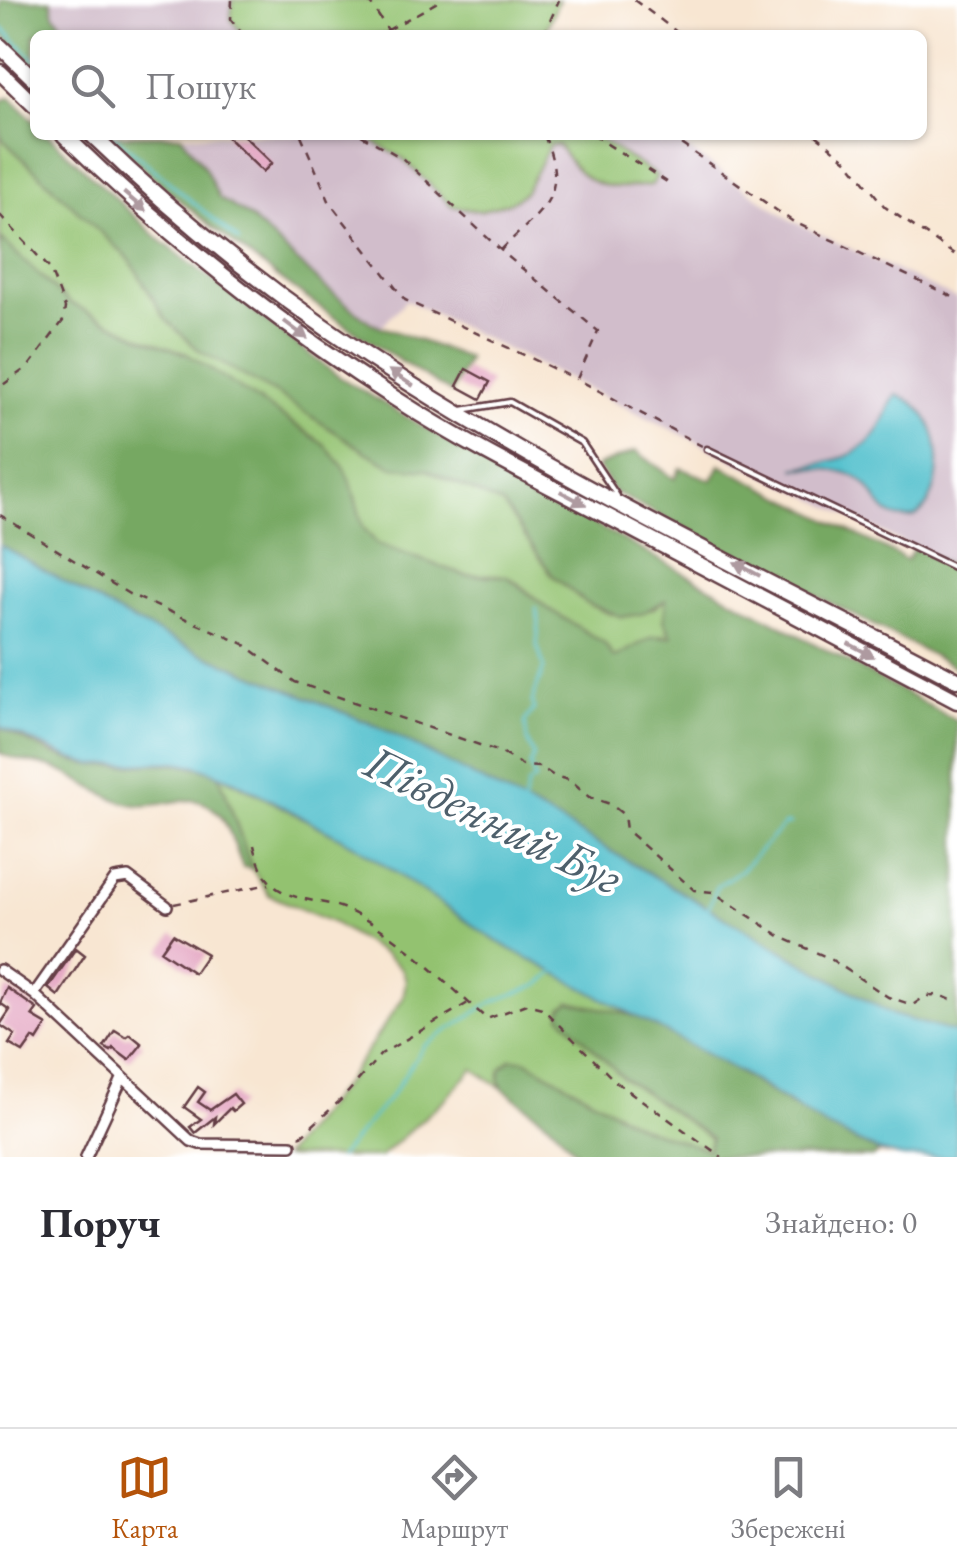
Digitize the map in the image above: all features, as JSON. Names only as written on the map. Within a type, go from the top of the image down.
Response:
[{"type":"highway","points":[[0,46],[30,75]]},
{"type":"highway","points":[[0,72],[30,101]]},
{"type":"highway","points":[[69,140],[114,184],[218,272],[320,349],[398,401],[957,701]]},
{"type":"highway","points":[[98,140],[230,256],[331,332],[455,411],[957,680]]},
{"type":"highway","points":[[480,448],[490,432]]},
{"type":"street","points":[[34,994],[115,878],[128,877],[167,906]]},
{"type":"street","points":[[0,970],[34,994],[191,1141],[291,1145]]},
{"type":"street","points":[[86,1157],[122,1079]]},
{"type":"street","points":[[283,1157],[291,1145]]},
{"type":"lane","points":[[455,411],[510,402],[582,443],[623,504]]},
{"type":"lane","points":[[707,449],[957,569]]},
{"type":"path","points":[[232,0],[231,20],[238,30]]},
{"type":"path","points":[[368,0],[388,30],[441,0]]},
{"type":"path","points":[[546,30],[559,0]]},
{"type":"path","points":[[634,0],[674,30]]},
{"type":"path","points":[[303,140],[330,203],[405,300],[577,380],[707,449]]},
{"type":"path","points":[[369,140],[402,158],[501,250],[598,331],[577,380]]},
{"type":"path","points":[[501,250],[545,206],[553,192],[557,175],[546,140]]},
{"type":"path","points":[[601,140],[668,182]]},
{"type":"path","points":[[675,140],[792,221],[957,298]]},
{"type":"path","points":[[822,140],[848,161],[885,207],[957,256]]},
{"type":"path","points":[[0,215],[50,269],[65,308],[63,321],[29,366],[0,387]]},
{"type":"path","points":[[0,515],[129,594],[244,644],[295,682],[500,752],[528,768],[534,766],[569,780],[589,796],[618,809],[624,815],[626,830],[694,890],[713,892],[784,938],[829,958],[899,1003],[913,1005],[933,993],[957,1003]]},
{"type":"path","points":[[254,845],[272,884],[286,894],[339,907],[357,916],[415,955],[491,1020],[526,1004],[542,1008],[616,1082],[722,1157]]},
{"type":"path","points":[[167,906],[272,884]]},
{"type":"path","points":[[291,1145],[344,1098],[381,1054],[469,1002]]},
{"type":"shaded area","points":[[30,0],[232,0],[231,19],[239,30],[66,30]]},
{"type":"shaded area","points":[[185,140],[370,140],[402,158],[452,205],[485,140],[675,140],[792,221],[957,299],[957,569],[406,300],[379,329],[325,287],[248,216],[219,198],[205,168]]},
{"type":"green space","points":[[0,0],[51,0],[54,14],[67,30],[30,30],[30,61],[0,33]]},
{"type":"green space","points":[[232,0],[559,0],[546,30],[239,30],[231,19]]},
{"type":"green space","points":[[10,97],[30,117],[30,140],[53,140],[160,240],[338,376],[511,479],[957,721],[957,1033],[893,1015],[557,820],[379,727],[200,653],[125,617],[0,545],[0,238],[69,303],[187,354],[324,444],[342,465],[363,527],[377,544],[464,575],[507,576],[547,608],[604,643],[614,658],[652,637],[672,636],[664,621],[666,600],[641,614],[622,617],[586,603],[553,576],[503,505],[427,470],[394,467],[200,351],[166,320],[130,260],[3,140],[0,101]]},
{"type":"green space","points":[[0,134],[130,260],[166,320],[200,351],[394,467],[427,469],[503,505],[553,576],[586,603],[610,614],[654,608],[667,599],[667,629],[673,637],[662,635],[614,658],[604,643],[547,608],[514,580],[498,575],[464,575],[377,544],[363,527],[351,483],[324,444],[187,354],[69,303],[0,238]]},
{"type":"green space","points":[[112,140],[185,140],[205,168],[219,198],[248,216],[325,287],[371,323],[468,358],[451,393],[272,273]]},
{"type":"green space","points":[[370,140],[601,140],[657,176],[652,185],[620,187],[597,183],[577,170],[558,145],[550,145],[525,192],[511,202],[480,211],[452,206],[402,158]]},
{"type":"green space","points":[[636,451],[675,479],[680,468],[712,480],[720,465],[907,560],[914,548],[957,569],[957,668],[614,492],[597,466]]},
{"type":"green space","points":[[0,727],[46,751],[83,763],[186,765],[219,774],[252,869],[243,867],[225,823],[207,805],[188,800],[146,806],[116,799],[59,770],[0,753]]},
{"type":"green space","points":[[219,774],[356,846],[496,941],[642,1018],[570,1002],[622,1077],[712,1139],[708,1151],[641,1127],[525,1060],[499,1078],[502,1088],[473,1069],[380,1157],[283,1157],[347,1080],[403,998],[406,980],[401,968],[385,955],[334,923],[269,895],[252,869]]},
{"type":"green space","points":[[570,1002],[645,1020],[820,1122],[880,1152],[873,1157],[580,1157],[554,1127],[502,1088],[501,1069],[511,1059],[525,1060],[641,1127],[708,1150],[711,1138],[622,1077],[561,1016],[562,1008]]},
{"type":"water","points":[[897,395],[916,405],[929,422],[936,442],[936,483],[920,513],[908,518],[890,514],[863,482],[849,474],[794,468],[833,461],[867,444]]},
{"type":"water","name":"Південний Буг","points":[[0,545],[125,617],[200,653],[379,727],[557,820],[893,1015],[957,1033],[957,1157],[904,1157],[880,1152],[827,1127],[743,1074],[496,941],[356,846],[233,780],[176,762],[94,765],[0,727]]},
{"type":"building","points":[[230,140],[248,140],[272,163],[263,172]]},
{"type":"building","points":[[466,369],[490,382],[481,399],[457,386]]},
{"type":"building","points":[[173,934],[207,954],[194,973],[161,951]]},
{"type":"building","points":[[76,948],[85,955],[58,996],[48,988]]},
{"type":"building","points":[[7,988],[37,1009],[32,1016],[47,1025],[37,1041],[33,1038],[23,1052],[9,1044],[15,1035],[0,1025],[10,1010],[0,1003]]},
{"type":"building","points":[[115,1030],[126,1037],[130,1034],[142,1044],[129,1060],[113,1048],[111,1051],[104,1047]]},
{"type":"building","points":[[198,1087],[205,1092],[198,1102],[210,1110],[233,1094],[241,1104],[195,1133],[190,1127],[201,1119],[184,1107]]},
{"type":"waterway","points":[[0,26],[30,55]]},
{"type":"waterway","points":[[119,140],[239,241]]},
{"type":"waterway","name":"Південний Буг","points":[[523,804],[528,784],[535,780],[530,766],[534,755],[527,741],[525,721],[534,709],[532,702],[544,667],[537,645],[536,608]]},
{"type":"waterway","points":[[708,909],[717,886],[741,870],[785,824],[790,824]]},
{"type":"waterway","points":[[339,1157],[393,1093],[424,1046],[492,1002],[539,985],[556,971]]}]
